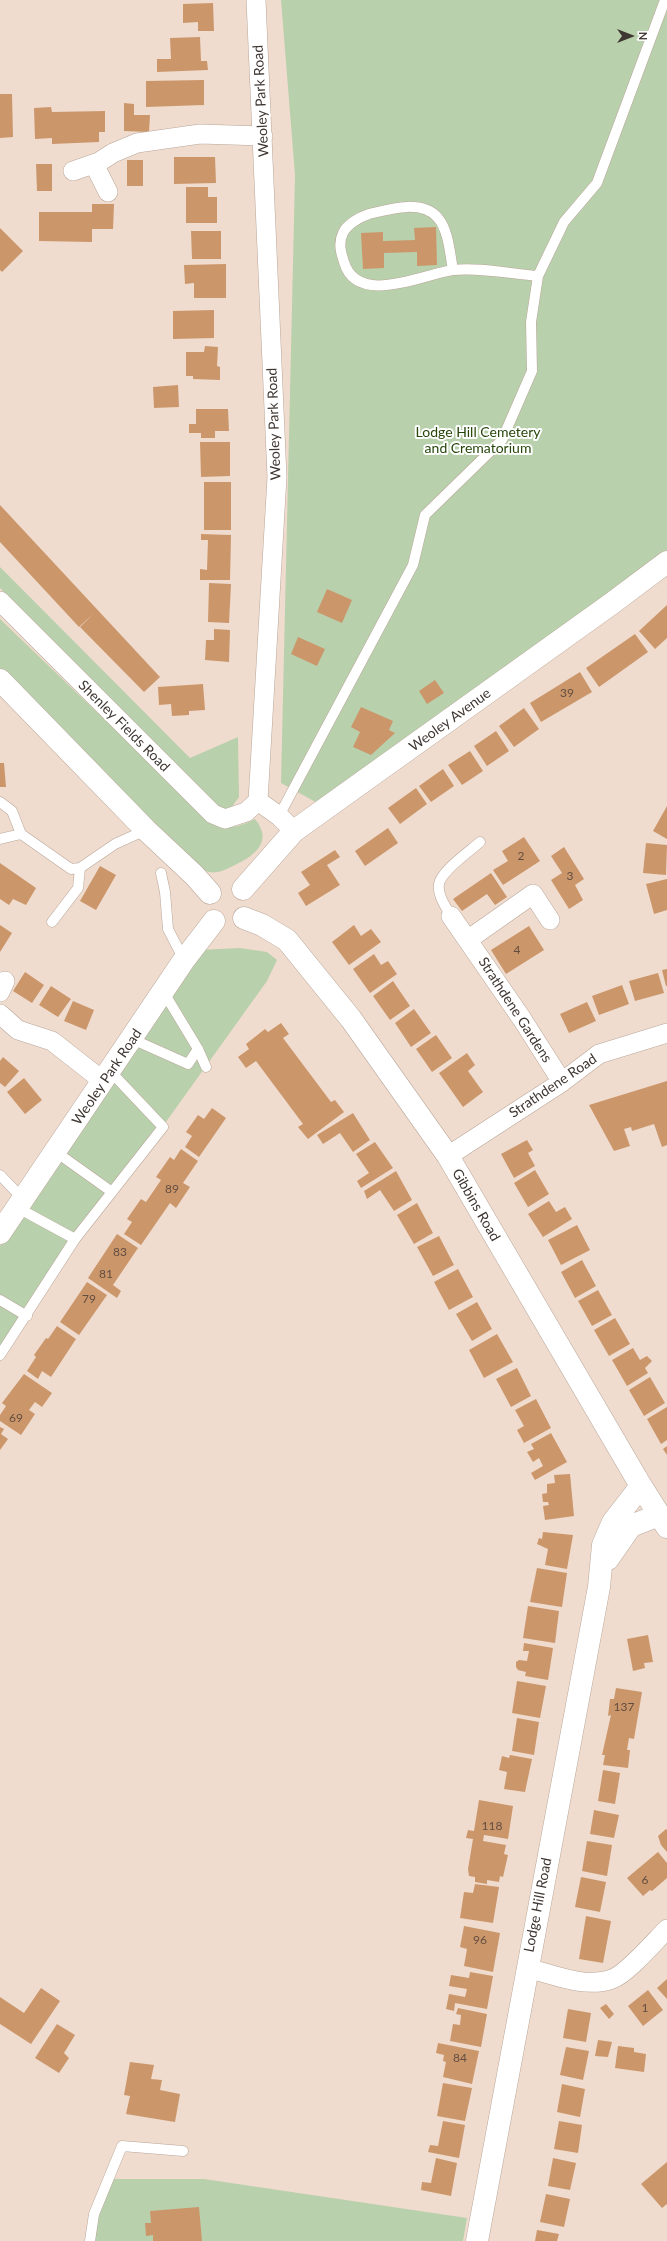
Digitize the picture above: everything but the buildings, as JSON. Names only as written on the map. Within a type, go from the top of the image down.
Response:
[{"type":"street","name":"Weoley Park Road","points":[[256,0],[277,477],[258,802]]},
{"type":"street","points":[[73,171],[94,164],[113,153],[145,141],[200,134],[263,136]]},
{"type":"street","points":[[94,164],[108,192]]},
{"type":"street","name":"Weoley Avenue","points":[[243,889],[294,831],[611,604],[667,562]]},
{"type":"street","name":"Shenley Fields Road","points":[[0,601],[213,814],[225,819],[246,812],[258,802]]},
{"type":"street","points":[[0,680],[146,830],[194,875],[210,893]]},
{"type":"street","points":[[258,802],[279,816],[294,831]]},
{"type":"street","points":[[226,883],[232,883],[243,889],[247,894],[249,906],[244,918],[239,922],[226,925],[214,921],[210,916],[207,905],[210,893],[219,885],[226,883]]},
{"type":"street","points":[[469,939],[533,894],[550,920]]},
{"type":"street","name":"Strathdene Gardens","points":[[451,916],[469,939],[562,1082]]},
{"type":"street","name":"Gibbins Road","points":[[244,918],[262,925],[287,940],[351,1019],[448,1156],[663,1521]]},
{"type":"street","name":"Weoley Park Road","points":[[0,1233],[21,1204],[184,960],[214,921]]},
{"type":"street","points":[[0,1014],[18,1030],[52,1041],[106,1076]]},
{"type":"street","name":"Strathdene Road","points":[[448,1156],[562,1082],[599,1054],[667,1033]]},
{"type":"street","name":"Lodge Hill Road","points":[[477,2241],[526,1968],[602,1570],[603,1545],[613,1522],[641,1486]]},
{"type":"street","name":"Lodge Hill Road","points":[[602,1570],[616,1545],[631,1526],[663,1521]]},
{"type":"street","points":[[526,1968],[574,1980],[594,1982],[612,1979],[626,1970],[667,1929]]},
{"type":"lane","points":[[279,816],[413,565],[425,515],[502,440],[532,371],[531,322],[538,276],[564,222],[597,183],[665,0]]},
{"type":"lane","points":[[453,270],[445,233],[438,218],[428,211],[412,207],[390,209],[365,216],[351,223],[343,233],[340,247],[345,266],[351,275],[362,283],[376,286],[412,281],[453,270],[538,276]]},
{"type":"lane","points":[[0,802],[12,811],[21,834],[71,869],[80,868],[115,844],[146,830]]},
{"type":"lane","points":[[0,838],[21,834]]},
{"type":"lane","points":[[451,916],[441,899],[439,884],[444,874],[480,842]]},
{"type":"lane","points":[[52,922],[78,888],[80,868]]},
{"type":"lane","points":[[161,873],[165,892],[168,929],[184,960]]},
{"type":"lane","points":[[163,991],[198,1049],[206,1067]]},
{"type":"lane","points":[[132,1039],[188,1064],[198,1049]]},
{"type":"lane","points":[[0,1355],[27,1316],[75,1238],[162,1127],[106,1076]]},
{"type":"lane","points":[[56,1152],[112,1192]]},
{"type":"lane","points":[[0,1175],[21,1204],[75,1238]]},
{"type":"lane","points":[[0,1300],[27,1316]]},
{"type":"lane","points":[[90,2241],[94,2214],[122,2146],[183,2151]]},
{"type":"green space","name":"Lodge Hill Cemetery and Crematorium","points":[[281,0],[667,0],[667,550],[321,805],[281,783],[295,175]]},
{"type":"green space","points":[[0,567],[190,758],[238,737],[239,797],[231,808],[219,808],[0,588]]},
{"type":"green space","points":[[0,619],[212,823],[234,827],[255,819],[260,827],[262,841],[255,852],[243,861],[219,872],[203,870],[195,864],[98,771],[0,669]]},
{"type":"green space","points":[[240,948],[267,952],[277,960],[267,981],[163,1126],[112,1192],[0,1354],[0,1246],[198,950]]},
{"type":"green space","points":[[111,2179],[204,2179],[467,2218],[463,2241],[93,2241],[97,2213]]}]
